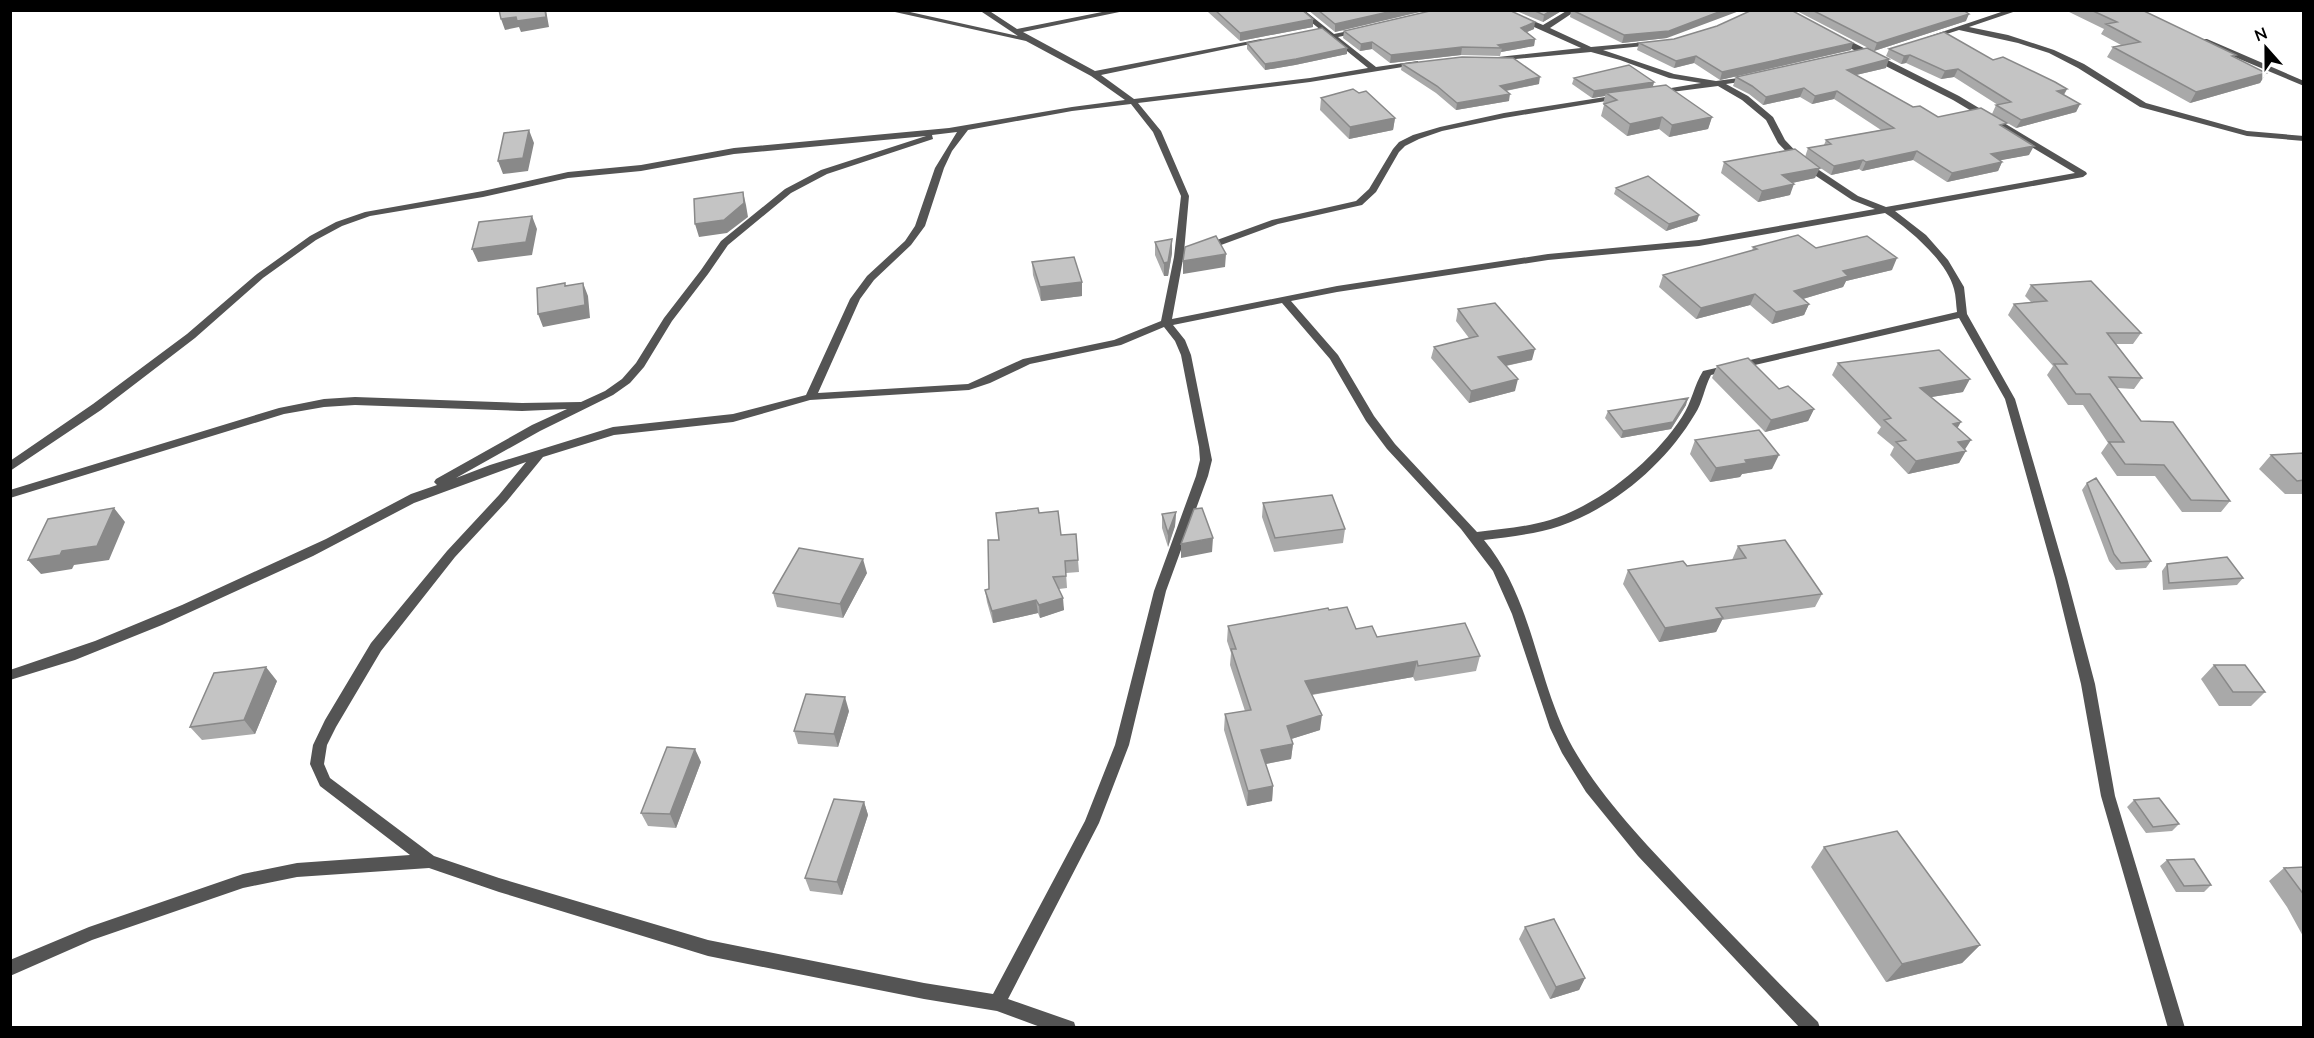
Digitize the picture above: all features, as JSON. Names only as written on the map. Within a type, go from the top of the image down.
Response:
[{"type":"street","points":[[889,10],[1033,42]]},
{"type":"street","points":[[982,10],[1033,42],[1094,74],[1133,102],[1157,131],[1185,196],[1179,257],[1166,323]]},
{"type":"street","points":[[1017,31],[1126,10]]},
{"type":"street","points":[[1299,10],[1374,69]]},
{"type":"street","points":[[1499,10],[1589,49],[1623,58],[1672,76],[1720,84],[1745,98],[1770,119],[1781,141],[1801,162],[1855,198],[1886,209],[1923,237],[1943,260],[1959,287],[1962,314],[1974,340],[2010,399],[2056,560],[2088,684],[2108,796],[2177,1028]]},
{"type":"street","points":[[1544,28],[1574,10]]},
{"type":"street","points":[[1926,39],[2016,10]]},
{"type":"street","points":[[1958,28],[2012,38],[2059,54],[2143,105],[2247,133],[2304,140]]},
{"type":"street","points":[[1313,31],[1325,29]]},
{"type":"street","points":[[1334,36],[1365,29]]},
{"type":"street","points":[[410,500],[540,453],[613,431],[733,418],[810,397],[969,387],[1027,361],[1117,343],[1166,323],[1284,299],[1548,257],[1699,243],[2083,174],[1956,98],[1833,36]]},
{"type":"street","points":[[2200,39],[2304,84]]},
{"type":"street","points":[[1094,74],[1267,40]]},
{"type":"street","points":[[1484,59],[1507,60],[1589,49],[1668,42]]},
{"type":"street","points":[[1846,56],[1864,52]]},
{"type":"street","points":[[1873,56],[1883,53]]},
{"type":"street","points":[[10,467],[97,407],[191,336],[313,238],[339,224],[368,214],[483,194],[568,175],[641,168],[714,154],[949,131],[1028,116],[1419,63]]},
{"type":"street","points":[[1651,93],[1720,84],[1765,75]]},
{"type":"street","points":[[1179,257],[1275,222],[1359,203],[1369,197],[1401,144],[1410,139],[1466,124],[1627,96]]},
{"type":"street","points":[[810,397],[823,374],[832,345],[848,311],[865,284],[909,244],[921,225],[937,169],[948,148],[966,128]]},
{"type":"street","points":[[10,675],[48,664],[165,620],[294,560],[410,500],[536,428],[609,393],[626,381],[640,364],[668,320],[724,243],[788,191],[824,172],[949,131]]},
{"type":"street","points":[[2293,139],[2304,146]]},
{"type":"street","points":[[1284,299],[1339,366],[1374,425],[1399,456],[1474,537],[1495,565],[1510,592],[1539,682],[1557,728],[1578,768],[1617,823],[1762,979],[1812,1028]]},
{"type":"street","points":[[1474,537],[1557,522],[1592,506],[1643,469],[1675,436],[1697,400],[1703,378],[1707,373],[1962,314]]},
{"type":"street","points":[[997,1003],[1092,823],[1122,745],[1160,591],[1206,460],[1186,355],[1180,340],[1166,323]]},
{"type":"street","points":[[10,494],[283,411],[324,403],[355,401],[522,407],[584,405]]},
{"type":"street","points":[[540,453],[503,498],[451,554],[376,647],[320,745],[317,764],[325,782],[429,861],[499,885],[708,948],[924,992],[997,1003],[1068,1028]]},
{"type":"street","points":[[10,968],[89,934],[243,881],[297,870],[429,861]]},
{"type":"building","points":[[499,10],[545,10],[546,17],[517,21],[516,17],[501,19]]},
{"type":"building","points":[[1215,10],[1302,10],[1313,19],[1240,33]]},
{"type":"building","points":[[1318,10],[1397,10],[1335,24]]},
{"type":"building","points":[[1434,10],[1509,10],[1535,22],[1521,28],[1535,39],[1498,45],[1502,48],[1462,47],[1391,55],[1372,42],[1361,44],[1344,31]]},
{"type":"building","points":[[1533,10],[1552,10],[1544,15]]},
{"type":"building","points":[[1572,10],[1724,10],[1669,31],[1624,35]]},
{"type":"building","points":[[1752,10],[1791,10],[1853,43],[1722,72],[1696,56],[1676,61],[1639,43],[1674,39],[1717,26]]},
{"type":"building","points":[[1812,10],[1963,10],[1969,14],[1877,43]]},
{"type":"building","points":[[2091,10],[2142,10],[2236,55],[2232,56],[2266,73],[2196,92],[2113,47],[2140,42],[2106,24],[2117,22]]},
{"type":"building","points":[[1322,28],[1347,48],[1265,64],[1247,43]]},
{"type":"building","points":[[1944,32],[1993,60],[2003,57],[2055,82],[2067,89],[2057,91],[2080,104],[2021,120],[1996,105],[2011,102],[1958,69],[1945,71],[1910,55],[1904,56],[1889,49]]},
{"type":"building","points":[[1867,48],[1889,59],[1847,70],[1913,107],[1920,106],[1938,117],[1981,108],[2007,123],[2000,125],[2034,146],[1991,154],[2002,162],[1952,173],[1917,151],[1834,166],[1808,148],[1831,144],[1826,140],[1894,128],[1837,91],[1815,96],[1804,88],[1766,97],[1736,77]]},
{"type":"building","points":[[1462,57],[1513,58],[1540,77],[1500,86],[1510,94],[1457,103],[1437,86],[1402,64]]},
{"type":"building","points":[[1629,65],[1654,82],[1594,91],[1574,78]]},
{"type":"building","points":[[1666,85],[1712,117],[1672,125],[1662,117],[1630,124],[1604,104],[1617,100],[1606,93]]},
{"type":"building","points":[[1353,89],[1359,93],[1366,91],[1395,118],[1350,127],[1321,98]]},
{"type":"building","points":[[529,130],[523,158],[498,161],[504,133]]},
{"type":"building","points":[[1795,149],[1820,168],[1782,175],[1794,184],[1762,191],[1724,162]]},
{"type":"building","points":[[1648,176],[1699,215],[1669,224],[1616,188]]},
{"type":"building","points":[[743,192],[744,203],[724,220],[695,224],[694,199]]},
{"type":"building","points":[[532,216],[526,242],[472,249],[479,222]]},
{"type":"building","points":[[1798,235],[1816,248],[1867,236],[1897,258],[1843,271],[1848,276],[1794,291],[1809,304],[1776,312],[1755,294],[1701,308],[1663,275],[1757,249],[1753,247]]},
{"type":"building","points":[[1216,236],[1226,254],[1183,261],[1185,247]]},
{"type":"building","points":[[1172,239],[1168,262],[1164,263],[1155,242]]},
{"type":"building","points":[[1074,257],[1082,282],[1040,287],[1032,262]]},
{"type":"building","points":[[2091,281],[2141,333],[2107,333],[2142,378],[2109,377],[2141,421],[2173,422],[2230,501],[2191,500],[2164,465],[2125,464],[2109,442],[2124,442],[2090,394],[2076,394],[2054,364],[2067,364],[2014,304],[2047,301],[2031,285]]},
{"type":"building","points":[[565,283],[565,286],[583,283],[585,305],[538,314],[537,288]]},
{"type":"building","points":[[1495,303],[1535,349],[1498,357],[1518,379],[1471,391],[1434,347],[1478,336],[1458,309]]},
{"type":"building","points":[[1939,350],[1970,379],[1920,388],[1961,422],[1953,424],[1971,440],[1958,442],[1966,451],[1916,461],[1896,442],[1906,440],[1884,420],[1891,418],[1838,363]]},
{"type":"building","points":[[1748,358],[1779,389],[1788,386],[1814,409],[1771,420],[1717,366]]},
{"type":"building","points":[[1688,398],[1673,422],[1623,431],[1608,411]]},
{"type":"building","points":[[1759,430],[1779,455],[1745,460],[1747,463],[1716,468],[1695,440]]},
{"type":"building","points":[[2304,453],[2304,480],[2297,481],[2271,455]]},
{"type":"building","points":[[2096,478],[2151,561],[2121,563],[2114,554],[2087,483]]},
{"type":"building","points":[[1332,495],[1345,529],[1275,538],[1263,503]]},
{"type":"building","points":[[114,508],[97,546],[62,551],[60,555],[28,560],[48,519]]},
{"type":"building","points":[[1038,508],[1039,513],[1058,511],[1061,535],[1076,534],[1078,560],[1065,561],[1066,576],[1053,577],[1063,598],[1039,605],[1036,600],[992,611],[985,590],[989,589],[988,540],[999,540],[996,513]]},
{"type":"building","points":[[1202,508],[1213,538],[1181,544],[1194,509]]},
{"type":"building","points":[[1176,512],[1168,533],[1162,514]]},
{"type":"building","points":[[1785,540],[1822,594],[1716,608],[1723,618],[1665,628],[1628,570],[1683,561],[1687,566],[1746,558],[1738,546]]},
{"type":"building","points":[[799,548],[863,559],[840,604],[773,593]]},
{"type":"building","points":[[2227,557],[2243,578],[2169,583],[2167,564]]},
{"type":"building","points":[[1347,607],[1356,629],[1372,626],[1377,637],[1465,623],[1480,656],[1418,666],[1417,661],[1305,681],[1322,715],[1287,726],[1293,744],[1261,750],[1273,786],[1248,791],[1225,714],[1251,710],[1231,649],[1236,649],[1228,626],[1328,608],[1329,610]]},
{"type":"building","points":[[2214,665],[2245,665],[2265,692],[2233,692]]},
{"type":"building","points":[[266,667],[244,720],[190,727],[214,673]]},
{"type":"building","points":[[806,694],[845,697],[834,734],[794,731]]},
{"type":"building","points":[[667,747],[695,749],[670,814],[641,813]]},
{"type":"building","points":[[2159,798],[2179,824],[2153,827],[2134,800]]},
{"type":"building","points":[[834,799],[864,802],[837,882],[805,878]]},
{"type":"building","points":[[1897,831],[1980,945],[1902,964],[1824,847]]},
{"type":"building","points":[[2194,859],[2211,885],[2184,886],[2167,860]]},
{"type":"building","points":[[2304,867],[2304,895],[2284,868]]},
{"type":"building","points":[[1554,919],[1585,978],[1556,987],[1525,927]]}]
